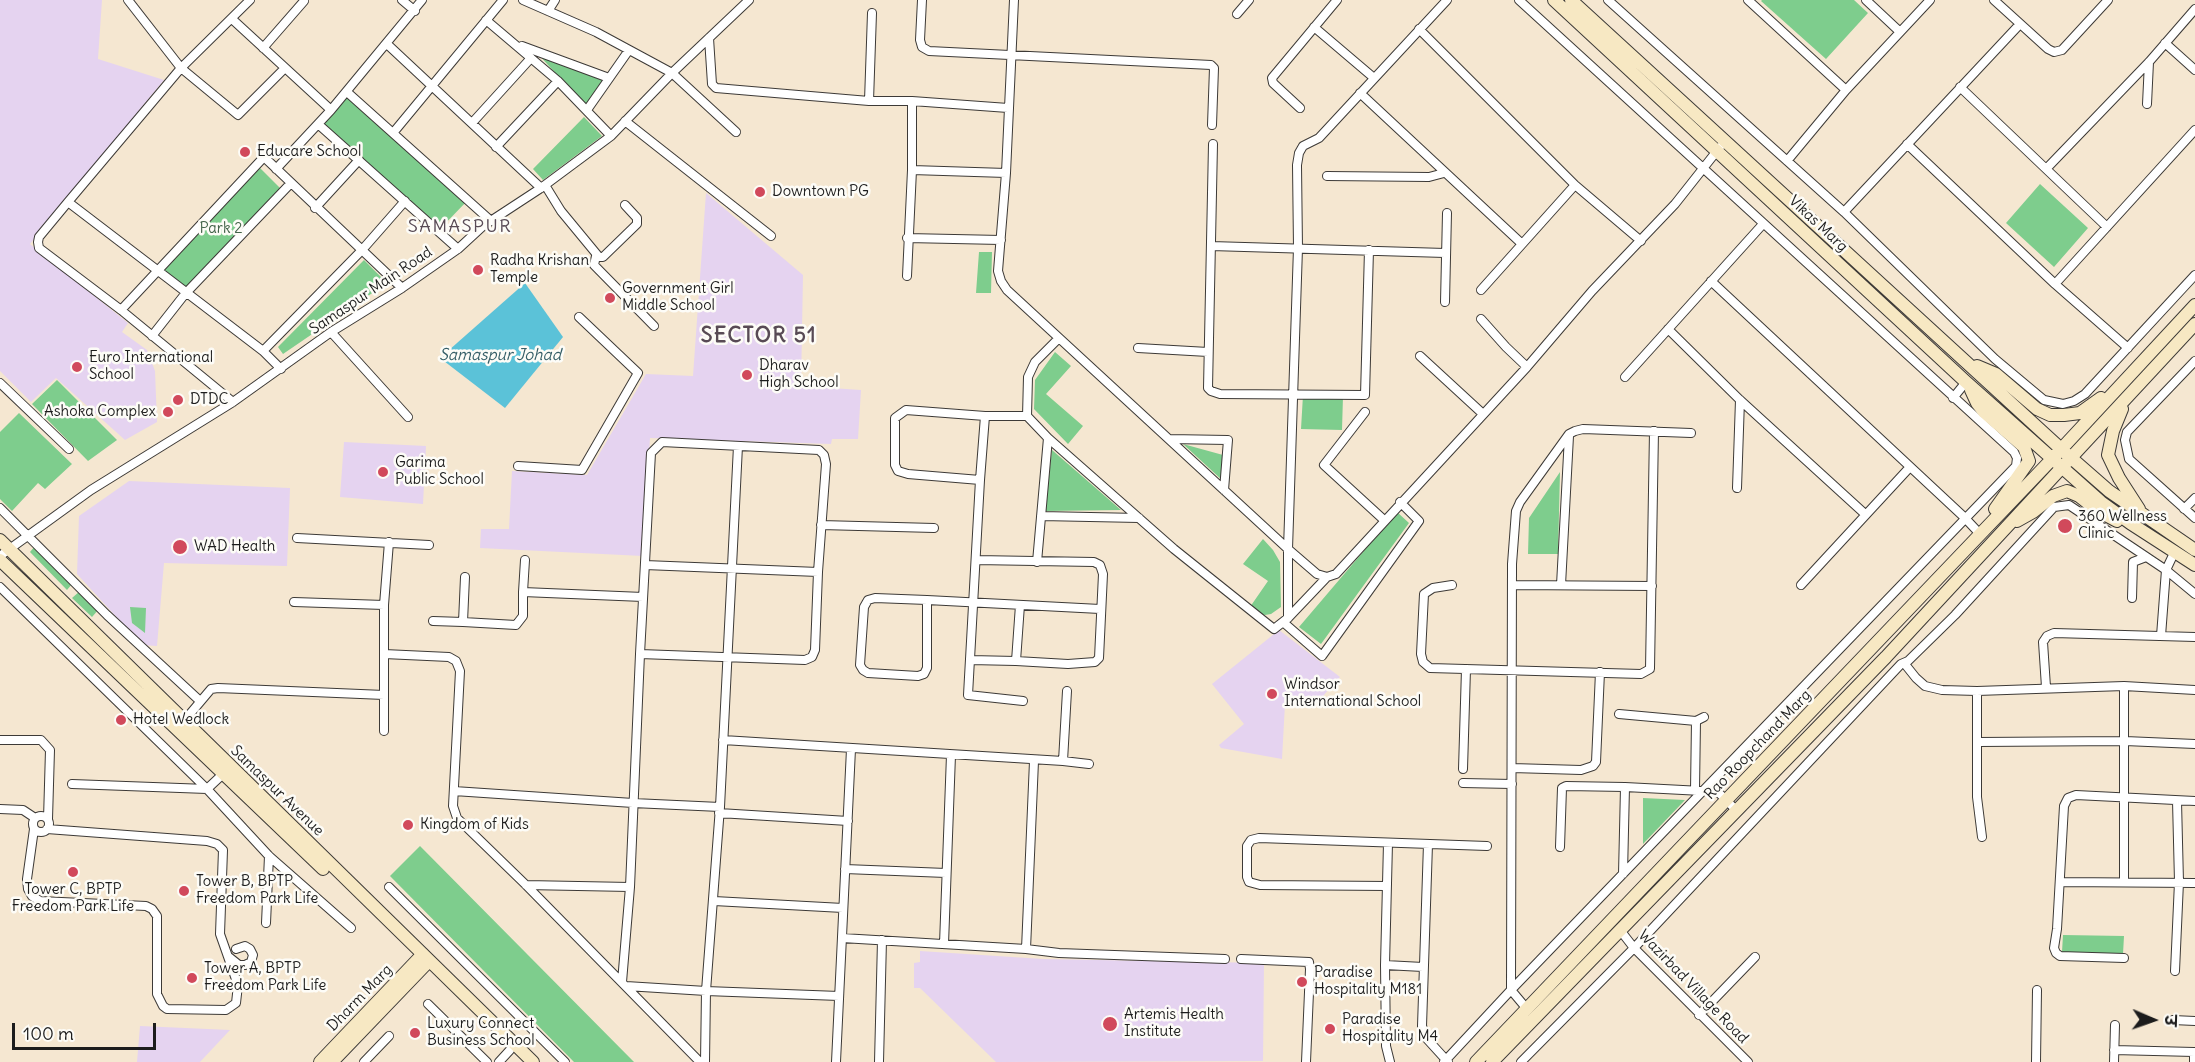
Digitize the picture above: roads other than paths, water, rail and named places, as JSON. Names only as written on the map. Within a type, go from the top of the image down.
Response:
[{"type":"main road","name":"Vikas Marg","points":[[1554,0],[1970,364],[2068,463]]},
{"type":"main road","name":"Vikas Marg","points":[[1571,0],[1968,384],[2057,453]]},
{"type":"main road","points":[[1970,364],[1996,374],[2037,409],[2050,415],[2064,416],[2080,413],[2123,382],[2195,305]]},
{"type":"main road","name":"Rao Roopchand Marg","points":[[1492,1062],[1886,657],[2195,324]]},
{"type":"main road","name":"Rao Roopchand Marg","points":[[1476,1062],[2123,382]]},
{"type":"main road","points":[[1968,384],[1984,412],[2024,447],[2029,460],[1995,508],[1989,524]]},
{"type":"main road","points":[[2126,399],[2113,431],[2108,455],[2119,478],[2143,515]]},
{"type":"main road","points":[[2068,463],[2195,550]]},
{"type":"main road","points":[[2068,463],[2101,502],[2195,565]]},
{"type":"main road","points":[[2003,529],[2053,496],[2067,491],[2079,496],[2114,520],[2130,523]]},
{"type":"main road","name":"Samaspur Avenue","points":[[2,551],[184,721],[424,960],[522,1062]]},
{"type":"main road","name":"Samaspur Avenue","points":[[2,551],[223,774],[534,1062]]},
{"type":"main road","name":"Dharm Marg","points":[[320,1062],[424,960]]},
{"type":"main road","name":"Dharm Marg","points":[[332,1062],[424,960]]},
{"type":"street","points":[[128,0],[181,68],[238,115],[285,68]]},
{"type":"street","points":[[233,402],[121,310],[39,248],[39,237],[181,68],[250,0]]},
{"type":"street","points":[[402,0],[415,11]]},
{"type":"street","points":[[276,169],[331,110],[422,0]]},
{"type":"street","points":[[393,133],[503,0]]},
{"type":"street","points":[[523,0],[596,32],[672,73],[735,132]]},
{"type":"street","points":[[548,11],[555,0]]},
{"type":"street","name":"Samaspur Main Road","points":[[2,551],[91,490],[233,402],[331,332],[402,288],[458,249],[491,221],[611,136],[672,73],[749,0]]},
{"type":"street","points":[[922,0],[920,40],[922,47],[929,51],[1211,65],[1214,68],[1212,125]]},
{"type":"street","points":[[1014,0],[1006,173],[998,271],[1001,281],[1007,290],[1288,549],[1317,574],[1327,577]]},
{"type":"street","points":[[1237,14],[1250,0]]},
{"type":"street","points":[[1300,108],[1273,83],[1272,78],[1337,0]]},
{"type":"street","points":[[1400,502],[1419,521],[1322,656],[1286,620],[1299,153],[1303,147],[1319,138],[1447,0]]},
{"type":"street","points":[[1428,844],[1422,1026],[1427,1039],[1446,1061],[1699,791],[1710,784],[1861,621],[2016,466],[2017,458],[2014,452],[1953,399],[1762,224],[1705,168],[1519,0]]},
{"type":"street","points":[[1608,0],[1844,212],[1995,359],[2044,400],[2062,404],[2074,401],[2093,387],[2195,275]]},
{"type":"street","points":[[1748,0],[1846,90]]},
{"type":"street","points":[[1866,0],[1899,31]]},
{"type":"street","points":[[1787,161],[1846,90],[1930,0]]},
{"type":"street","points":[[1994,0],[2048,50],[2054,52],[2062,50],[2104,1]]},
{"type":"street","points":[[263,48],[303,1]]},
{"type":"street","points":[[2047,168],[2149,62],[2195,9]]},
{"type":"street","points":[[869,100],[873,13]]},
{"type":"street","points":[[232,19],[331,110]]},
{"type":"street","points":[[486,20],[558,81],[611,136]]},
{"type":"street","points":[[1844,212],[2020,24]]},
{"type":"street","points":[[1314,27],[1374,78]]},
{"type":"street","points":[[1419,29],[1575,185],[1641,241]]},
{"type":"street","points":[[709,38],[712,84],[716,88],[1008,108]]},
{"type":"street","points":[[2165,43],[2195,70]]},
{"type":"street","points":[[387,44],[432,84],[496,147],[543,186],[596,256],[603,257],[637,224],[638,218],[625,206]]},
{"type":"street","points":[[518,45],[609,78]]},
{"type":"street","points":[[587,111],[629,50]]},
{"type":"street","points":[[472,123],[531,58]]},
{"type":"street","points":[[2147,104],[2149,62]]},
{"type":"street","points":[[496,147],[558,81]]},
{"type":"street","points":[[1960,87],[2108,226]]},
{"type":"street","points":[[346,92],[491,221]]},
{"type":"street","points":[[1360,93],[1521,243]]},
{"type":"street","points":[[907,276],[912,170],[912,101]]},
{"type":"street","points":[[625,121],[771,236]]},
{"type":"street","points":[[318,124],[458,249]]},
{"type":"street","points":[[2055,284],[2195,130]]},
{"type":"street","points":[[1213,144],[1208,388],[1214,393],[1365,395],[1369,250]]},
{"type":"street","points":[[1907,144],[2055,284],[2128,348]]},
{"type":"street","points":[[1059,338],[1030,369],[1027,416],[1048,438],[1139,518],[1274,629],[1286,620],[1327,577],[1336,574],[1527,367],[1592,291],[1641,241],[1705,168],[1721,146]]},
{"type":"street","points":[[121,310],[264,157],[315,208],[402,288]]},
{"type":"street","points":[[315,208],[359,160]]},
{"type":"street","points":[[912,170],[1006,173]]},
{"type":"street","points":[[1327,176],[1429,177],[1444,173]]},
{"type":"street","points":[[153,336],[186,294],[291,183]]},
{"type":"street","points":[[1481,290],[1575,185]]},
{"type":"street","points":[[263,351],[362,250],[405,201]]},
{"type":"street","points":[[68,202],[263,351],[281,369]]},
{"type":"street","points":[[1445,303],[1446,213]]},
{"type":"street","points":[[1625,377],[1762,224]]},
{"type":"street","points":[[908,238],[1001,240]]},
{"type":"street","points":[[1211,246],[1445,252]]},
{"type":"street","points":[[596,256],[594,266],[654,326]]},
{"type":"street","points":[[1711,281],[1980,534]]},
{"type":"street","points":[[518,466],[582,470],[638,373],[579,317]]},
{"type":"street","points":[[1481,319],[1527,367]]},
{"type":"street","points":[[1668,329],[1740,400],[1865,514]]},
{"type":"street","points":[[331,332],[408,417]]},
{"type":"street","points":[[1138,348],[1208,352]]},
{"type":"street","points":[[1420,357],[1483,414]]},
{"type":"street","points":[[2195,361],[2127,432],[2125,440],[2129,459],[2195,518]]},
{"type":"street","points":[[0,382],[69,449]]},
{"type":"street","points":[[1953,399],[1968,384]]},
{"type":"street","points":[[1737,488],[1740,400]]},
{"type":"street","points":[[980,480],[908,474],[898,471],[895,465],[895,418],[906,410],[985,416],[1027,416]]},
{"type":"street","points":[[1365,412],[1324,465],[1384,520]]},
{"type":"street","points":[[985,416],[968,695],[1023,701]]},
{"type":"street","points":[[1527,1009],[1511,990],[1512,585],[1516,511],[1520,502],[1569,434],[1583,429],[1691,433]]},
{"type":"street","points":[[1452,585],[1433,588],[1424,594],[1421,654],[1423,662],[1430,668],[1641,674],[1650,669],[1654,431]]},
{"type":"street","points":[[1561,585],[1569,434]]},
{"type":"street","points":[[1037,562],[1048,438]]},
{"type":"street","points":[[1169,439],[1228,440],[1224,490]]},
{"type":"street","points":[[624,984],[630,887],[640,654],[651,453],[662,442],[819,450],[824,455],[826,464],[815,650],[812,657],[805,660],[640,654]]},
{"type":"street","points":[[705,1062],[706,992],[714,901],[738,446]]},
{"type":"street","points":[[1801,585],[1910,467]]},
{"type":"street","points":[[2184,509],[2195,498]]},
{"type":"street","points":[[1524,1061],[1634,948],[1902,663],[1955,615],[2054,507],[2069,505],[2166,570],[2195,594]]},
{"type":"street","points":[[0,508],[107,615],[200,701]]},
{"type":"street","points":[[1041,516],[1139,518]]},
{"type":"street","points":[[822,525],[934,528]]},
{"type":"street","points":[[297,538],[429,544]]},
{"type":"street","points":[[384,731],[384,605],[389,542]]},
{"type":"street","points":[[2161,636],[2166,570],[2175,551]]},
{"type":"street","points":[[2132,598],[2133,562],[2146,557]]},
{"type":"street","points":[[433,621],[516,625],[523,616],[525,560]]},
{"type":"street","points":[[970,660],[1068,664],[1095,662],[1099,658],[1102,574],[1100,566],[1094,562],[976,560]]},
{"type":"street","points":[[645,565],[818,572]]},
{"type":"street","points":[[464,622],[465,576]]},
{"type":"street","points":[[1512,585],[1652,586]]},
{"type":"street","points":[[0,587],[207,789],[269,856],[351,928]]},
{"type":"street","points":[[524,592],[643,597]]},
{"type":"street","points":[[927,600],[927,668],[924,674],[868,673],[863,670],[860,665],[864,607],[868,600],[875,598],[927,600],[1100,609]]},
{"type":"street","points":[[294,602],[384,605]]},
{"type":"street","points":[[1016,661],[1020,605]]},
{"type":"street","points":[[2046,687],[2043,642],[2047,636],[2054,633],[2195,637]]},
{"type":"street","points":[[384,654],[449,657],[456,661],[460,671],[453,806],[457,818],[624,984],[695,1060]]},
{"type":"street","points":[[1886,657],[1902,663],[1925,686],[1942,690],[2124,686],[2195,690]]},
{"type":"street","points":[[1463,769],[1466,669]]},
{"type":"street","points":[[1512,768],[1581,770],[1593,766],[1596,762],[1600,672]]},
{"type":"street","points":[[2124,686],[2124,881]]},
{"type":"street","points":[[184,721],[212,689],[218,688],[384,695]]},
{"type":"street","points":[[1063,761],[1067,691]]},
{"type":"street","points":[[1977,691],[1977,797],[1982,837]]},
{"type":"street","points":[[1619,714],[1700,719],[1699,791]]},
{"type":"street","points":[[0,740],[41,740],[50,750],[49,824],[47,829]]},
{"type":"street","points":[[723,740],[1089,764]]},
{"type":"street","points":[[1978,742],[2125,741],[2195,744]]},
{"type":"street","points":[[836,1062],[851,749]]},
{"type":"street","points":[[944,944],[951,755]]},
{"type":"street","points":[[1026,949],[1034,760]]},
{"type":"street","points":[[72,784],[207,789],[223,774]]},
{"type":"street","points":[[1463,783],[1512,784]]},
{"type":"street","points":[[1710,784],[1736,810]]},
{"type":"street","points":[[1560,847],[1562,788],[1566,786],[1699,791]]},
{"type":"street","points":[[1623,874],[1626,787]]},
{"type":"street","points":[[454,791],[848,821]]},
{"type":"street","points":[[2124,958],[2060,957],[2054,948],[2064,806],[2068,798],[2076,795],[2195,801]]},
{"type":"street","points":[[2175,971],[2179,882],[2177,801]]},
{"type":"street","points":[[0,809],[23,810],[35,818]]},
{"type":"street","points":[[34,829],[41,832],[47,829],[207,841],[217,844],[223,850],[220,934],[239,990],[236,1004],[226,1010],[167,1009],[159,1000],[157,994],[157,916],[152,909],[146,906],[40,902],[32,896],[28,889],[27,879],[33,824],[35,818],[42,815],[48,819]]},
{"type":"street","points":[[1387,886],[1260,885],[1250,882],[1247,877],[1247,846],[1251,840],[1259,838],[1486,846]]},
{"type":"street","points":[[1388,843],[1385,965],[1386,1046],[1390,1062]]},
{"type":"street","points":[[266,923],[269,856]]},
{"type":"street","points":[[845,869],[946,873]]},
{"type":"street","points":[[2060,882],[2195,883]]},
{"type":"street","points":[[526,885],[630,887]]},
{"type":"street","points":[[389,887],[565,1062]]},
{"type":"street","points":[[714,901],[843,908]]},
{"type":"street","name":"Wazirbad Village Road","points":[[1620,930],[1634,948],[1748,1062]]},
{"type":"street","points":[[842,938],[1059,953],[1225,959]]},
{"type":"street","points":[[879,1062],[882,940]]},
{"type":"street","points":[[227,955],[239,965],[249,964],[252,958],[250,949],[242,946],[236,949]]},
{"type":"street","points":[[1699,1015],[1755,957]]},
{"type":"street","points":[[1242,959],[1309,962],[1306,1062]]},
{"type":"street","points":[[1385,965],[1423,967]]},
{"type":"street","points":[[624,984],[706,992],[839,996]]},
{"type":"street","points":[[2036,1062],[2037,990]]},
{"type":"street","points":[[428,1004],[487,1062]]},
{"type":"street","points":[[2173,1020],[2195,1021]]},
{"type":"street","points":[[2114,1062],[2115,1025]]},
{"type":"street","points":[[364,1062],[389,1036]]},
{"type":"street","points":[[499,1062],[510,1050]]},
{"type":"street","points":[[2114,1050],[2194,1052],[2194,1062]]},
{"type":"water","name":"Samaspur Johad","points":[[525,283],[563,337],[505,408],[440,358]]},
{"type":"place","name":"Educare School","points":[[245,152]]},
{"type":"place","name":"Downtown PG","points":[[760,192]]},
{"type":"place","name":"Radha Krishan Temple","points":[[478,270]]},
{"type":"place","name":"Government Girl Middle School","points":[[610,298]]},
{"type":"place","name":"Euro International School","points":[[77,367]]},
{"type":"place","name":"Dharav High School","points":[[747,375]]},
{"type":"place","name":"DTDC","points":[[178,400]]},
{"type":"place","name":"Ashoka Complex","points":[[168,412]]},
{"type":"place","name":"Garima Public School","points":[[383,472]]},
{"type":"place","name":"360 Wellness Clinic","points":[[2065,526]]},
{"type":"place","name":"WAD Health","points":[[180,547]]},
{"type":"place","name":"Windsor International School","points":[[1272,694]]},
{"type":"place","name":"Hotel Wedlock","points":[[121,720]]},
{"type":"place","name":"Kingdom of Kids","points":[[408,825]]},
{"type":"place","name":"Tower C, BPTP Freedom Park Life","points":[[73,872]]},
{"type":"place","name":"Tower B, BPTP Freedom Park Life","points":[[184,891]]},
{"type":"place","name":"Tower A, BPTP Freedom Park Life","points":[[192,978]]},
{"type":"place","name":"Paradise Hospitality M181","points":[[1302,982]]},
{"type":"place","name":"Artemis Health Institute","points":[[1110,1024]]},
{"type":"place","name":"Paradise Hospitality M4","points":[[1330,1029]]},
{"type":"place","name":"Luxury Connect Business School","points":[[415,1033]]},
{"type":"district","name":"SAMASPUR","points":[[460,227]]},
{"type":"district","name":"SECTOR 51","points":[[759,336]]},
{"type":"park label","name":"Park 2","points":[[221,229]]}]
